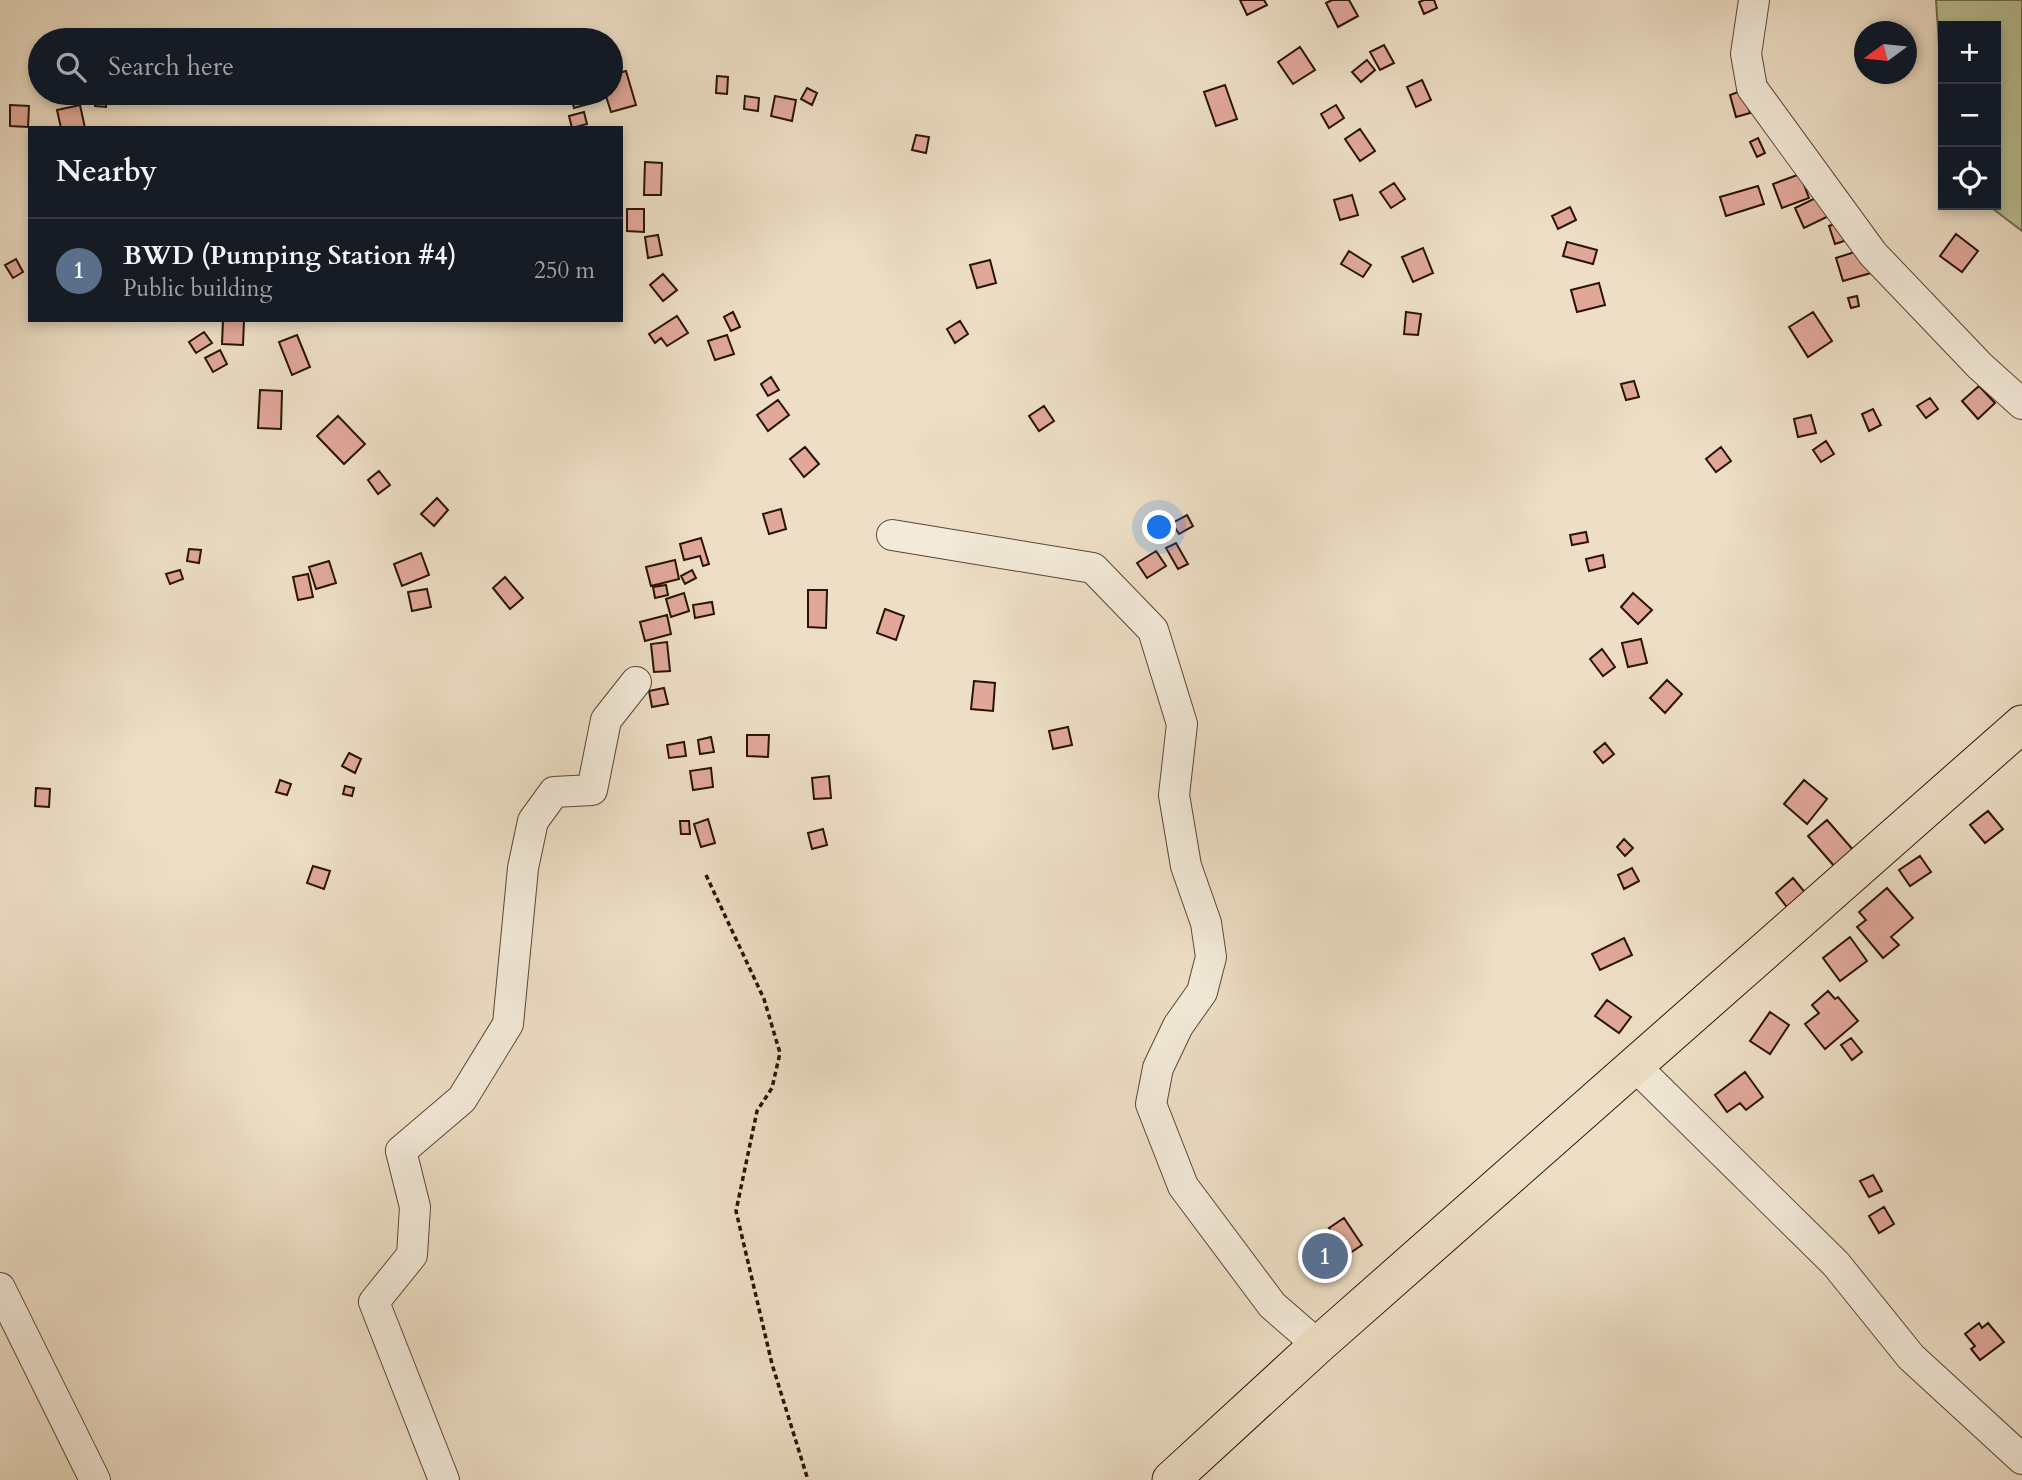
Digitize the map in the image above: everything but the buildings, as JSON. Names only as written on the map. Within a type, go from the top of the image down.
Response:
[{"type":"main road","points":[[1171,1480],[1318,1345],[2022,724]]},
{"type":"street","points":[[1754,0],[1746,54],[1752,88],[1873,254],[1980,366],[2022,404]]},
{"type":"street","points":[[892,535],[1093,568],[1153,630],[1182,724],[1174,795],[1186,866],[1206,923],[1211,957],[1202,992],[1178,1026],[1158,1068],[1151,1104],[1183,1186],[1272,1305],[1318,1345]]},
{"type":"street","points":[[444,1480],[374,1302],[412,1255],[415,1207],[401,1151],[462,1099],[508,1024],[523,867],[533,821],[554,792],[592,790],[606,720],[636,682]]},
{"type":"street","points":[[1635,1066],[1836,1264],[1911,1357],[2022,1459]]},
{"type":"street","points":[[0,1288],[95,1480]]},
{"type":"path","points":[[706,875],[730,932],[764,999],[780,1054],[772,1088],[757,1111],[736,1211],[772,1364],[808,1480]]},
{"type":"green space","points":[[1936,0],[2022,0],[2022,231],[1995,210],[2001,210],[2001,21],[1938,21],[1938,31]]},
{"type":"place","name":"BWD (Pumping Station #4)","points":[[1325,1256]]}]
